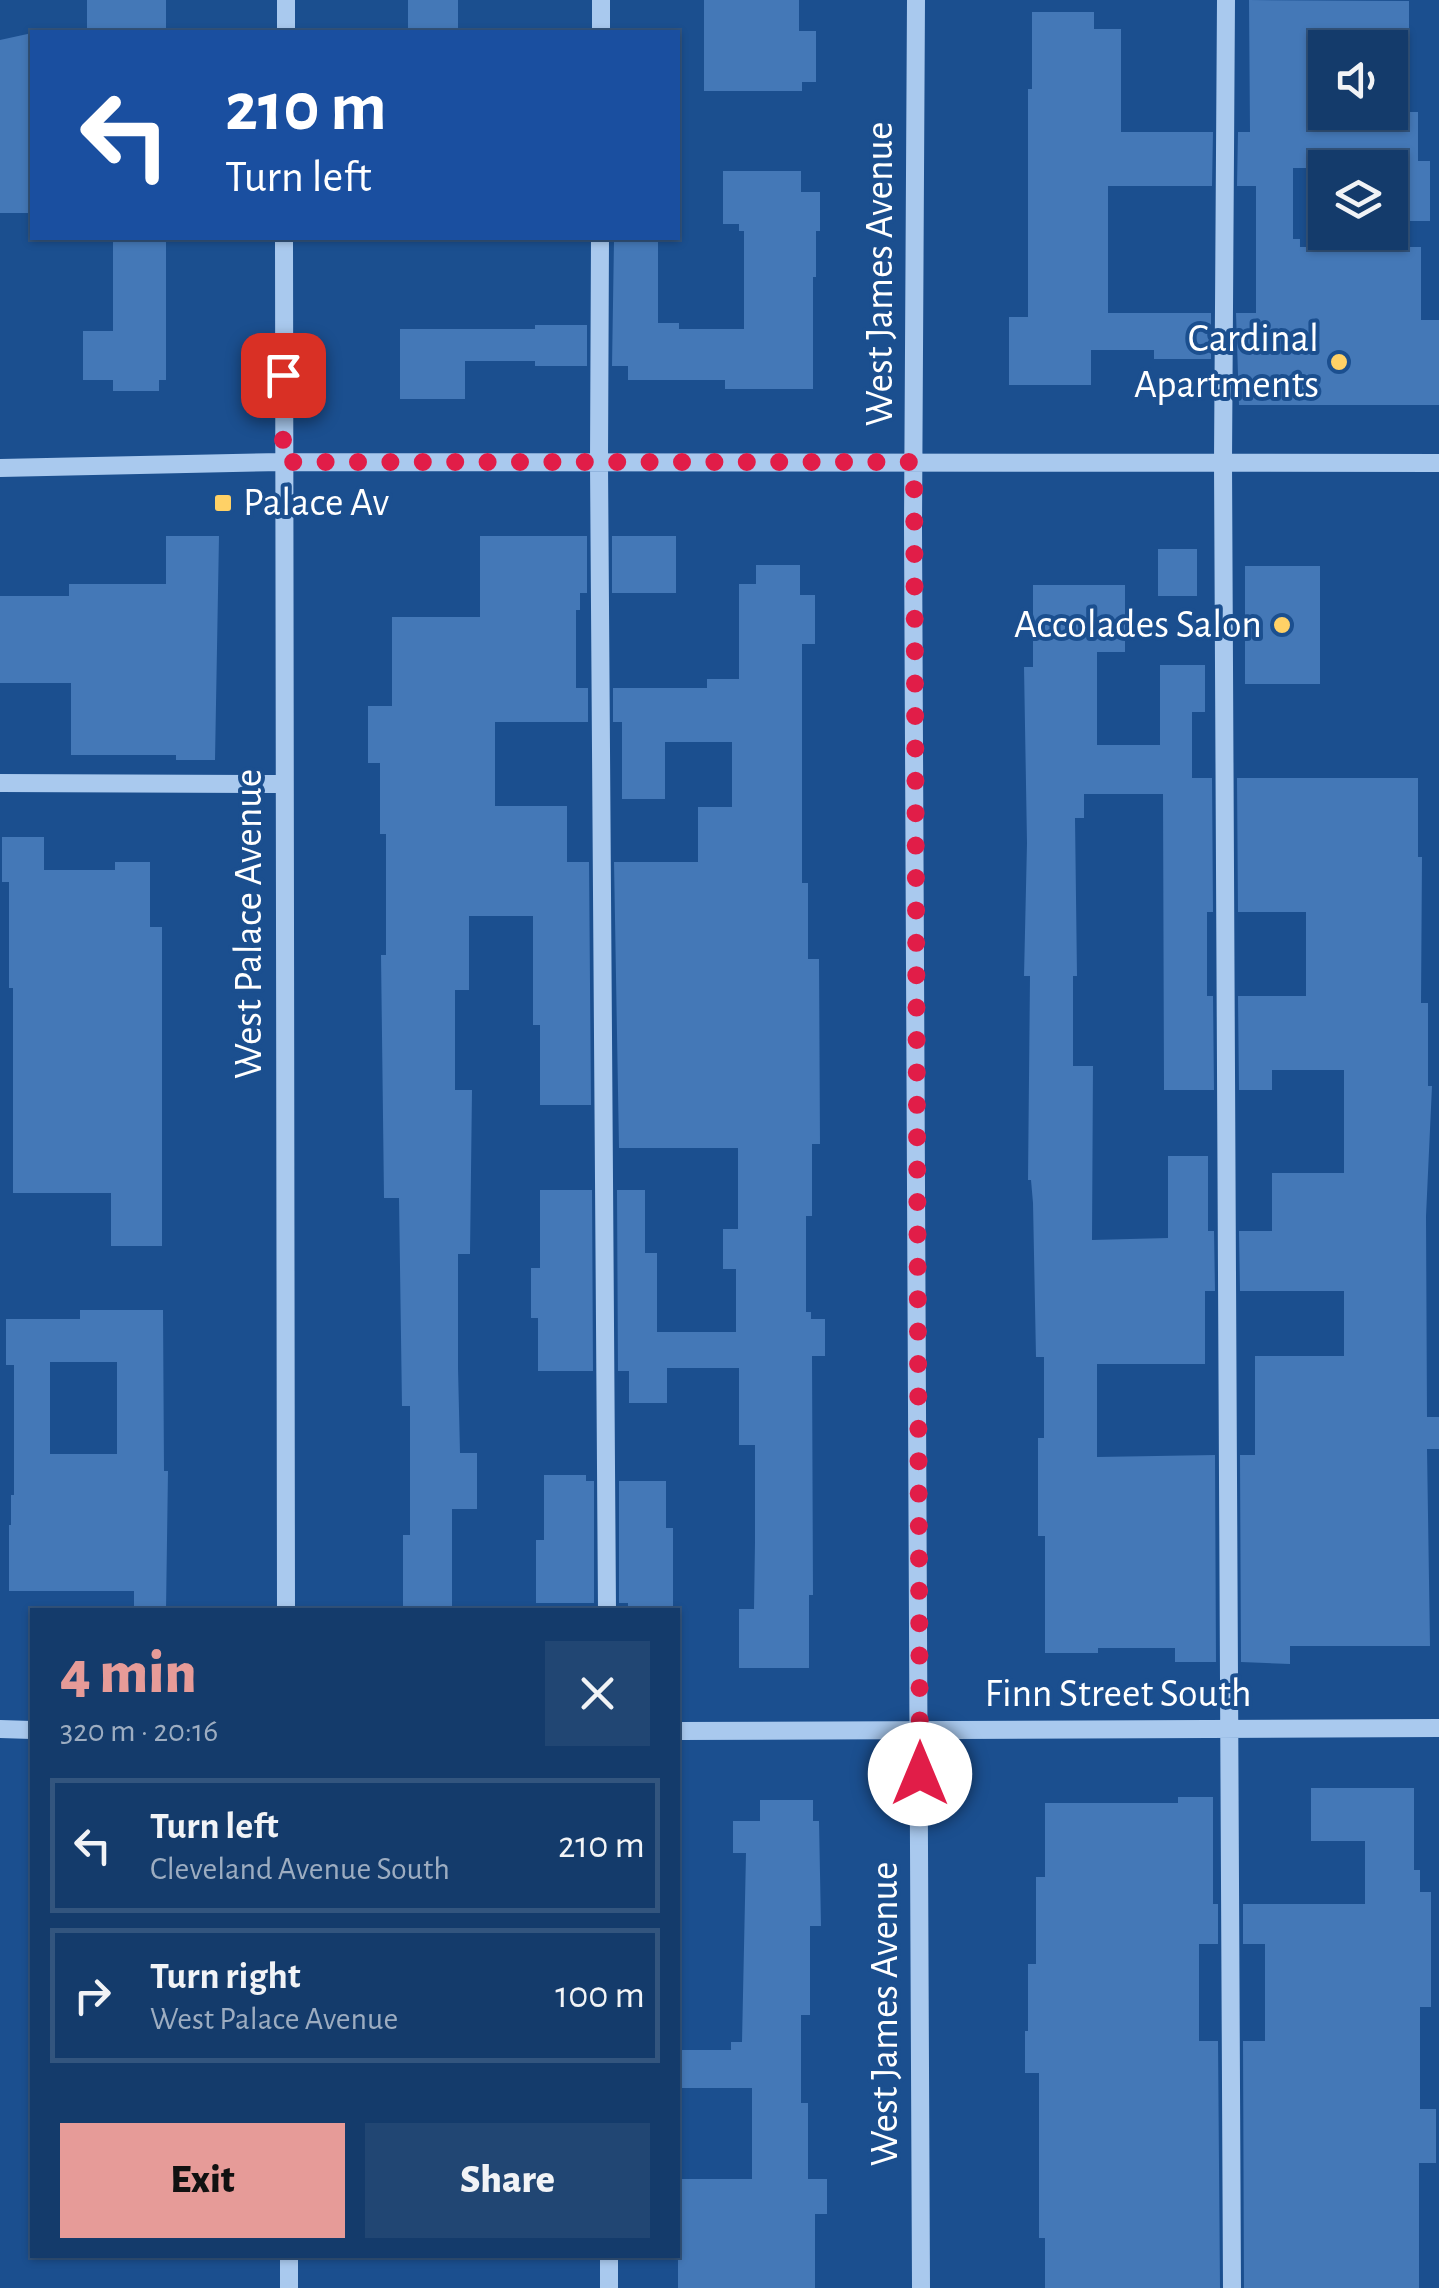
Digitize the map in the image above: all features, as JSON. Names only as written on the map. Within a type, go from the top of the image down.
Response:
[{"type":"street","points":[[286,0],[286,30]]},
{"type":"street","points":[[601,0],[601,30]]},
{"type":"street","name":"West James Avenue","points":[[916,0],[914,462],[921,2288]]},
{"type":"street","points":[[1226,0],[1224,462],[1232,2288]]},
{"type":"street","name":"West Palace Avenue","points":[[284,240],[286,1608]]},
{"type":"street","points":[[600,240],[607,1608]]},
{"type":"street","points":[[0,468],[283,462],[1439,463]]},
{"type":"street","points":[[0,783],[284,784]]},
{"type":"street","name":"Finn Street South","points":[[680,1731],[1439,1728]]},
{"type":"street","points":[[0,1730],[30,1730]]},
{"type":"street","points":[[289,2258],[290,2288]]},
{"type":"street","points":[[609,2258],[609,2288]]},
{"type":"building","points":[[87,0],[166,0],[166,30],[87,30]]},
{"type":"building","points":[[408,0],[458,0],[458,30],[408,30]]},
{"type":"building","points":[[704,0],[799,0],[799,31],[816,31],[816,82],[802,82],[802,91],[704,91]]},
{"type":"building","points":[[1249,0],[1409,1],[1409,48],[1408,30],[1308,30],[1308,130],[1408,130],[1408,112],[1418,112],[1418,161],[1430,161],[1430,221],[1408,221],[1408,150],[1308,150],[1308,168],[1293,168],[1293,239],[1300,239],[1300,247],[1308,250],[1421,247],[1421,320],[1439,320],[1439,405],[1239,405],[1236,313],[1256,313],[1256,186],[1237,186],[1238,132],[1250,132]]},
{"type":"building","points":[[1032,12],[1094,12],[1094,29],[1121,29],[1121,132],[1213,132],[1212,186],[1108,186],[1108,313],[1211,313],[1211,359],[1154,359],[1154,350],[1091,350],[1091,385],[1009,385],[1009,317],[1028,317]]},
{"type":"building","points":[[30,33],[30,213],[0,213],[0,40]]},
{"type":"building","points":[[723,171],[801,171],[801,192],[820,192],[820,231],[816,231],[813,277],[813,389],[725,389],[725,380],[628,380],[628,366],[612,366],[614,241],[658,241],[658,323],[679,323],[679,329],[744,329],[744,231],[739,231],[739,224],[723,224]]},
{"type":"building","points":[[113,240],[166,240],[166,380],[159,380],[159,391],[113,391],[113,380],[83,380],[83,331],[113,331]]},
{"type":"building","points":[[535,325],[587,325],[587,366],[465,361],[465,399],[400,399],[400,329],[535,329]]},
{"type":"building","points":[[166,536],[219,536],[215,760],[176,760],[176,755],[71,755],[71,683],[0,683],[0,596],[69,596],[69,584],[166,584]]},
{"type":"building","points":[[480,536],[587,536],[587,593],[580,593],[580,610],[576,610],[576,688],[588,688],[588,722],[495,722],[495,806],[567,806],[567,862],[589,862],[591,1105],[540,1105],[540,1025],[533,1025],[533,916],[469,916],[469,990],[455,990],[455,1090],[472,1090],[470,1254],[458,1254],[458,1368],[460,1453],[477,1453],[477,1509],[452,1509],[452,1608],[403,1608],[403,1535],[410,1535],[410,1406],[402,1406],[399,1198],[384,1198],[381,955],[386,955],[386,834],[380,834],[380,763],[368,763],[368,706],[392,706],[392,617],[480,617]]},
{"type":"building","points":[[612,536],[676,536],[676,593],[612,593]]},
{"type":"building","points":[[1158,549],[1197,549],[1197,596],[1158,596]]},
{"type":"building","points":[[756,565],[800,565],[800,595],[815,595],[815,644],[802,644],[802,883],[808,883],[808,959],[819,959],[820,1144],[812,1144],[812,1216],[806,1216],[806,1312],[811,1312],[811,1319],[825,1319],[825,1356],[812,1356],[813,1595],[809,1595],[809,1668],[739,1668],[739,1609],[754,1609],[755,1445],[739,1445],[739,1368],[667,1368],[667,1403],[629,1403],[629,1371],[618,1371],[617,1190],[645,1190],[645,1253],[657,1253],[657,1332],[736,1332],[736,1269],[723,1269],[723,1229],[738,1229],[738,1148],[619,1148],[614,862],[698,862],[698,807],[732,807],[732,742],[665,742],[665,799],[622,799],[622,722],[613,722],[613,688],[707,688],[707,679],[739,679],[739,584],[756,584]]},
{"type":"building","name":"Accolades Salon","points":[[1245,566],[1320,566],[1320,684],[1245,684]]},
{"type":"building","points":[[1033,585],[1125,585],[1125,652],[1097,652],[1097,745],[1160,745],[1160,665],[1205,665],[1205,712],[1192,712],[1192,778],[1212,778],[1213,912],[1207,912],[1207,996],[1213,996],[1214,1090],[1164,1090],[1163,794],[1084,794],[1084,818],[1075,818],[1077,976],[1073,976],[1073,1066],[1093,1066],[1092,1240],[1168,1238],[1168,1156],[1208,1156],[1208,1231],[1214,1231],[1215,1291],[1205,1291],[1205,1364],[1097,1364],[1097,1457],[1215,1455],[1216,1662],[1175,1662],[1175,1648],[1045,1653],[1045,1536],[1038,1536],[1038,1438],[1044,1438],[1044,1357],[1036,1357],[1033,1203],[1028,1180],[1030,976],[1024,976],[1024,667],[1033,667]]},
{"type":"building","points":[[1237,778],[1418,778],[1421,1003],[1428,1003],[1428,1086],[1432,1086],[1426,1216],[1427,1417],[1439,1417],[1439,1449],[1427,1449],[1430,1646],[1290,1646],[1290,1664],[1241,1662],[1240,1455],[1255,1455],[1255,1356],[1344,1356],[1344,1291],[1240,1291],[1239,1231],[1272,1231],[1272,1173],[1344,1173],[1344,1070],[1272,1070],[1272,1090],[1239,1090],[1238,996],[1306,996],[1306,912],[1238,912]]},
{"type":"building","points":[[2,837],[44,837],[44,870],[115,870],[115,862],[150,862],[150,927],[162,927],[162,1246],[111,1246],[111,1193],[13,1193],[13,988],[9,988],[9,882],[2,882]]},
{"type":"building","points":[[540,1190],[592,1190],[593,1371],[538,1371],[538,1318],[531,1318],[531,1268],[540,1268]]},
{"type":"building","points":[[80,1310],[163,1310],[164,1471],[168,1471],[166,1608],[134,1608],[134,1591],[9,1591],[14,1365],[6,1365],[6,1319],[80,1319]],"holes":[[[50,1362],[117,1362],[117,1454],[50,1454]]]},
{"type":"building","points":[[544,1475],[586,1475],[586,1481],[594,1481],[594,1603],[536,1603],[536,1540],[544,1540]]},
{"type":"building","points":[[619,1481],[666,1481],[666,1528],[673,1528],[673,1608],[628,1608],[628,1603],[619,1603]]},
{"type":"building","points":[[1311,1788],[1414,1788],[1414,1870],[1420,1870],[1420,1892],[1431,1892],[1431,2007],[1420,2007],[1420,2109],[1436,2109],[1436,2163],[1419,2163],[1419,2288],[1244,2288],[1243,2041],[1265,2041],[1265,1944],[1243,1944],[1243,1904],[1365,1904],[1365,1841],[1311,1841]]},
{"type":"building","points":[[1178,1797],[1213,1797],[1213,1904],[1218,1904],[1218,1944],[1199,1944],[1199,2041],[1218,2041],[1220,2288],[1045,2288],[1045,2238],[1039,2238],[1039,2073],[1025,2073],[1025,2031],[1028,1964],[1036,1964],[1036,1877],[1045,1877],[1045,1803],[1178,1803]]},
{"type":"building","points":[[760,1800],[813,1800],[813,1821],[819,1821],[821,1926],[810,1926],[810,2015],[801,2015],[801,2103],[808,2103],[808,2179],[827,2179],[827,2214],[815,2214],[815,2288],[678,2288],[680,2179],[752,2179],[752,2088],[680,2088],[680,2050],[731,2050],[731,2042],[742,2042],[746,1853],[733,1853],[733,1821],[760,1821]]},
{"type":"place","name":"Cardinal Apartments","points":[[1339,362]]},
{"type":"place","name":"Palace Av","points":[[223,503]]},
{"type":"place","name":"Accolades Salon","points":[[1282,625]]},
{"type":"route","points":[[283,375],[283,462],[914,462],[920,1774]]}]
